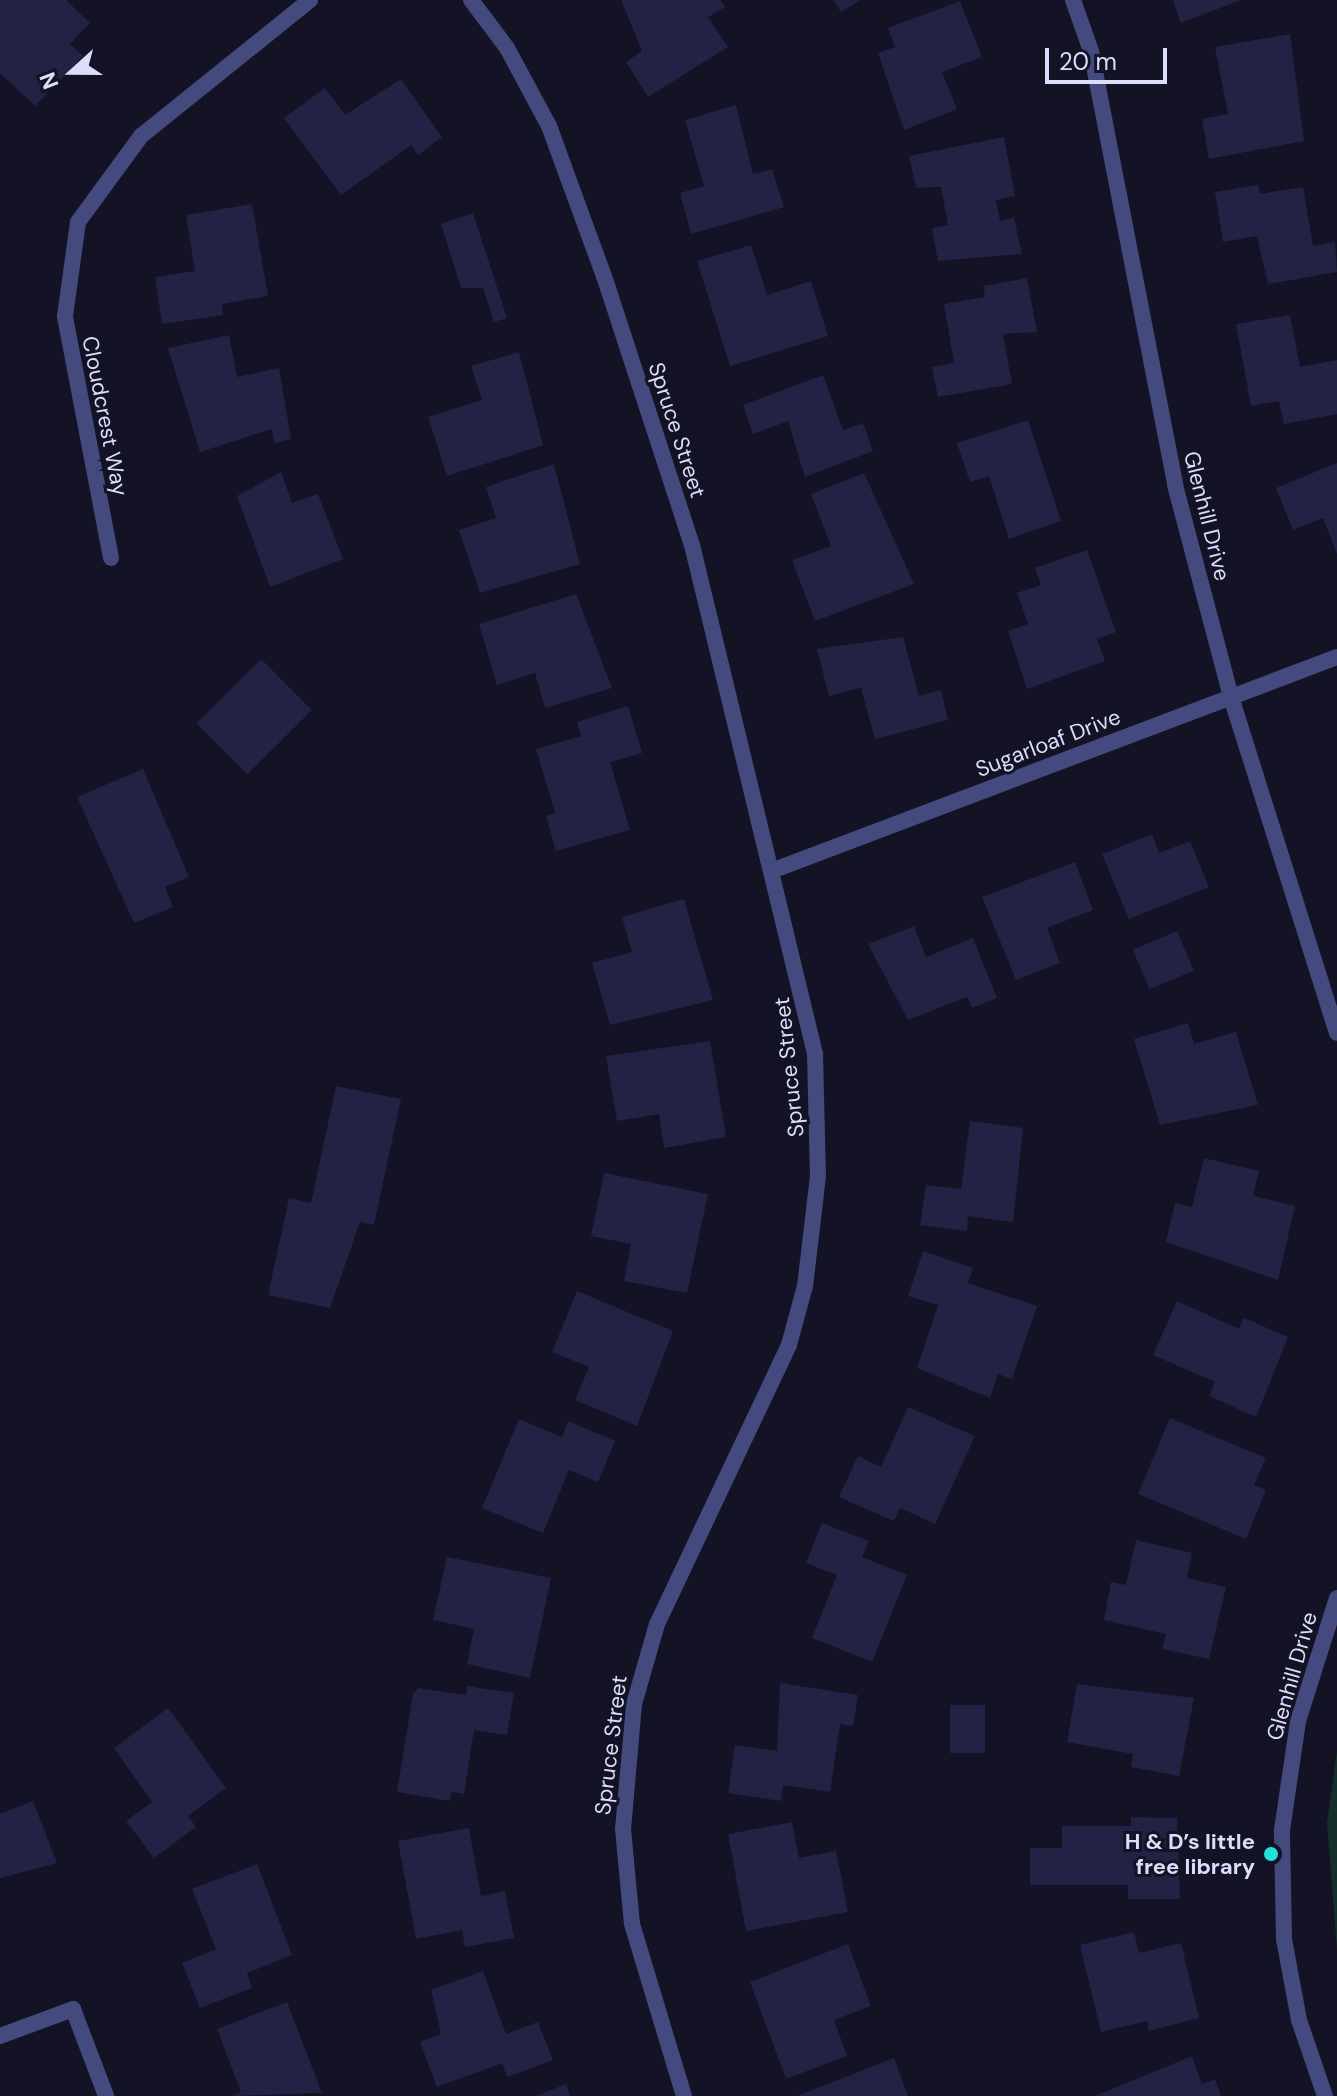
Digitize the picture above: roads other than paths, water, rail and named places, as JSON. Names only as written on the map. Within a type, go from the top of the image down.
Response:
[{"type":"street","name":"Cloudcrest Way","points":[[111,558],[66,329],[67,265],[78,222],[141,136],[310,0]]},
{"type":"street","name":"Spruce Street","points":[[471,0],[507,48],[575,189],[692,545],[809,1008],[818,1086],[818,1176],[805,1286],[761,1413],[657,1624],[634,1704],[625,1797],[632,1924],[684,2096]]},
{"type":"street","name":"Glenhill Drive","points":[[1073,0],[1091,51],[1175,485],[1231,697],[1337,1033]]},
{"type":"street","name":"Sugarloaf Drive","points":[[774,870],[1337,657]]},
{"type":"street","name":"Glenhill Drive","points":[[1325,2096],[1299,2020],[1284,1939],[1282,1830],[1298,1721],[1337,1598]]},
{"type":"street","points":[[0,2036],[73,2009],[106,2096]]},
{"type":"place","name":"H & D’s little free library","points":[[1271,1854]]}]
